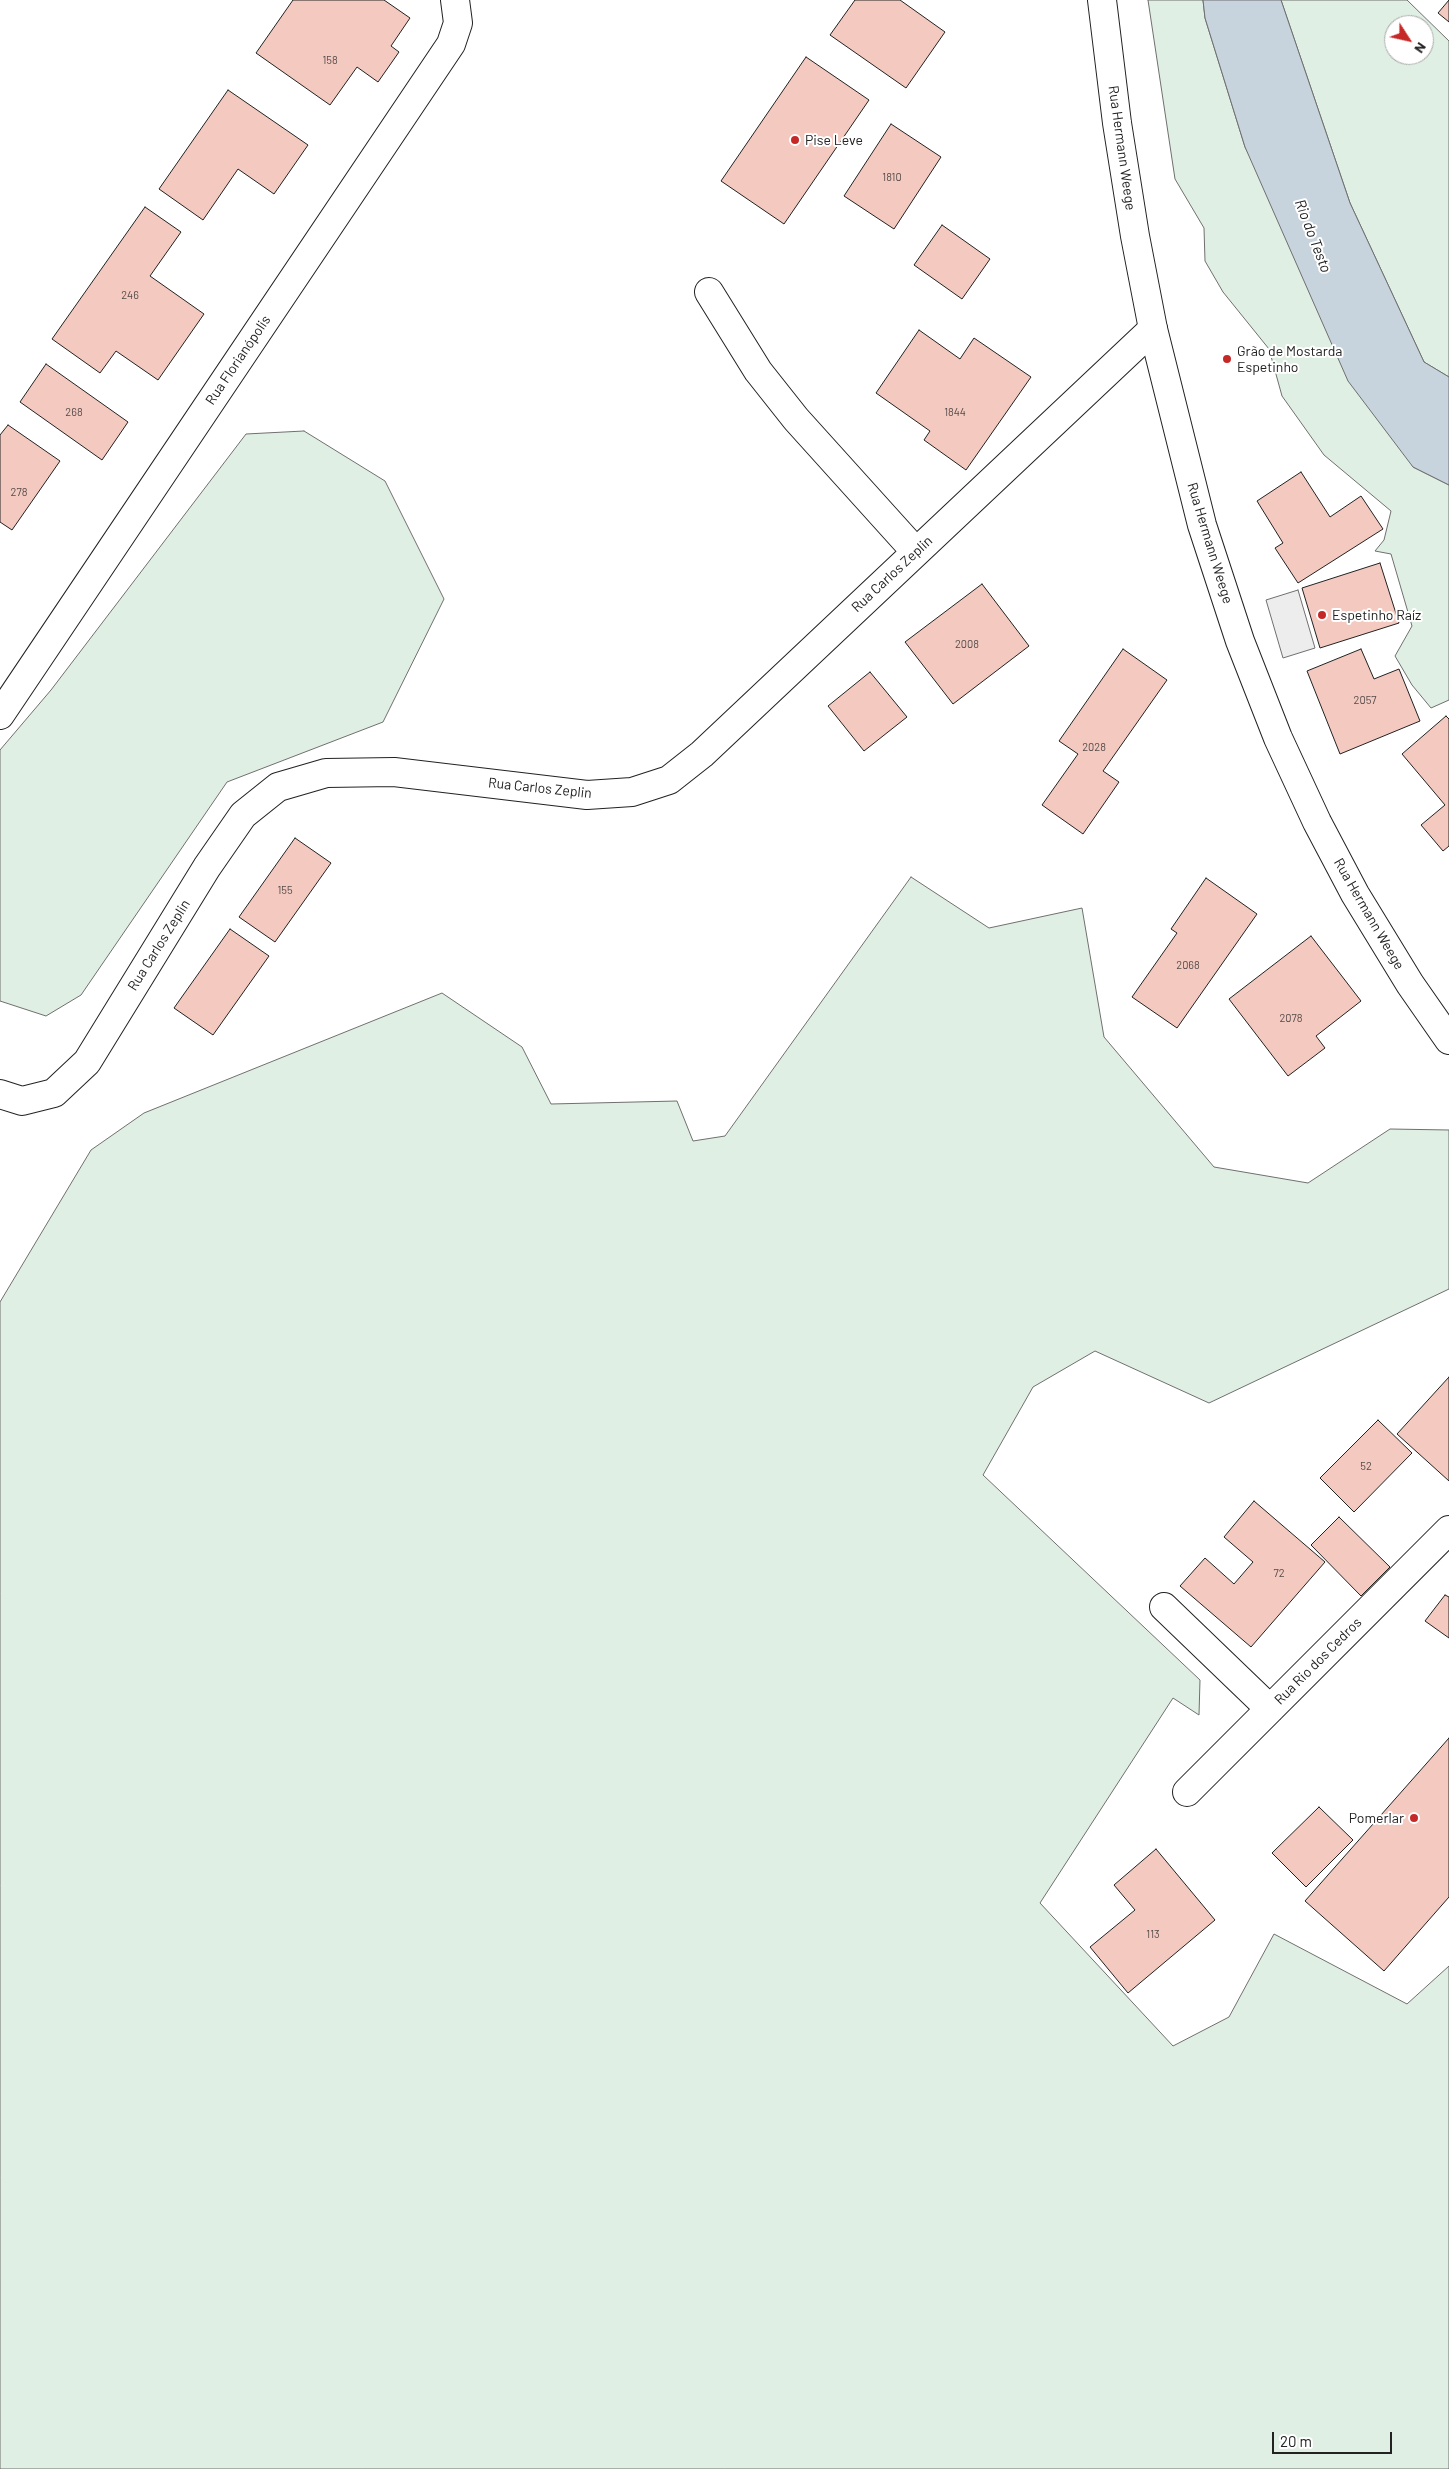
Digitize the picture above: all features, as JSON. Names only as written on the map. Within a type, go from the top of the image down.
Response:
[{"type":"street","name":"Rua Florianópolis","points":[[0,715],[451,44],[458,23],[455,0]]},
{"type":"street","name":"Rua Hermann Weege","points":[[1102,0],[1120,142],[1135,236],[1153,329],[1202,525],[1240,641],[1278,738],[1318,822],[1356,894],[1410,984],[1449,1040]]},
{"type":"street","points":[[709,292],[758,371],[796,419],[916,552]]},
{"type":"street","name":"Rua Carlos Zeplin","points":[[0,1094],[22,1100],[54,1093],[87,1062],[207,867],[243,815],[278,787],[326,773],[394,772],[587,795],[632,792],[669,780],[702,754],[1153,329]]},
{"type":"street","name":"Rua Rio dos Cedros","points":[[1187,1792],[1449,1530]]},
{"type":"street","points":[[1164,1607],[1270,1709]]},
{"type":"green space","points":[[1148,0],[1203,0],[1205,18],[1245,147],[1413,467],[1449,485],[1449,700],[1431,708],[1412,685],[1395,656],[1412,626],[1391,554],[1375,551],[1384,540],[1391,511],[1324,455],[1282,396],[1269,349],[1223,292],[1205,261],[1204,228],[1175,179]]},
{"type":"green space","points":[[1281,0],[1407,0],[1422,15],[1384,15],[1384,65],[1434,65],[1434,26],[1449,41],[1449,377],[1424,362],[1350,203]]},
{"type":"green space","points":[[304,431],[385,481],[444,599],[383,722],[227,782],[81,995],[46,1016],[0,1001],[0,750],[51,690],[246,434]]},
{"type":"green space","points":[[911,877],[989,928],[1082,908],[1104,1037],[1214,1167],[1308,1183],[1390,1129],[1449,1130],[1449,1289],[1209,1403],[1095,1351],[1033,1387],[983,1475],[1200,1680],[1199,1715],[1173,1698],[1040,1903],[1173,2046],[1229,2017],[1274,1934],[1407,2004],[1449,1966],[1449,2469],[0,2469],[0,1302],[91,1150],[144,1113],[442,993],[522,1047],[551,1104],[677,1101],[693,1141],[725,1136]]},
{"type":"shaded area","points":[[1298,590],[1315,648],[1283,658],[1266,600]]},
{"type":"water","name":"Rio do Testo","points":[[1203,0],[1281,0],[1350,203],[1424,362],[1449,377],[1449,485],[1413,467],[1348,381],[1245,147],[1205,18]]},
{"type":"building","points":[[293,0],[384,0],[410,18],[391,46],[399,52],[378,82],[357,67],[330,105],[256,53]]},
{"type":"building","points":[[855,0],[900,0],[945,32],[906,88],[830,35]]},
{"type":"building","points":[[1449,0],[1449,22],[1438,13]]},
{"type":"building","name":"Pise Leve","points":[[806,57],[869,100],[784,224],[721,181]]},
{"type":"building","points":[[228,90],[308,145],[274,194],[238,169],[203,220],[159,189]]},
{"type":"building","points":[[891,124],[941,157],[894,229],[844,196]]},
{"type":"building","points":[[145,207],[181,232],[150,276],[204,314],[158,380],[116,351],[100,373],[52,339]]},
{"type":"building","points":[[942,225],[990,259],[962,299],[914,265]]},
{"type":"building","points":[[919,330],[960,359],[974,338],[1031,377],[966,470],[924,440],[930,431],[876,393]]},
{"type":"building","points":[[46,364],[128,422],[102,460],[20,402]]},
{"type":"building","points":[[8,425],[60,461],[12,530],[0,522],[0,435]]},
{"type":"building","points":[[1301,472],[1330,517],[1361,496],[1383,529],[1298,583],[1275,548],[1283,543],[1257,501]]},
{"type":"building","points":[[1380,563],[1399,623],[1320,648],[1302,588]]},
{"type":"building","points":[[982,584],[1029,646],[953,704],[905,642]]},
{"type":"building","points":[[1123,649],[1167,680],[1103,771],[1119,782],[1083,834],[1042,805],[1078,754],[1059,741]]},
{"type":"building","points":[[1361,649],[1374,679],[1399,669],[1420,721],[1340,754],[1307,671]]},
{"type":"building","points":[[870,672],[907,717],[864,751],[828,706]]},
{"type":"building","points":[[1446,716],[1449,719],[1449,846],[1443,851],[1421,825],[1445,805],[1402,754]]},
{"type":"building","points":[[295,838],[331,863],[275,942],[239,917]]},
{"type":"building","points":[[1206,878],[1257,914],[1177,1028],[1132,997],[1177,933],[1171,929]]},
{"type":"building","points":[[230,929],[269,956],[213,1035],[174,1008]]},
{"type":"building","points":[[1311,936],[1361,1001],[1316,1036],[1325,1048],[1288,1076],[1229,999]]},
{"type":"building","points":[[1449,1377],[1449,1481],[1397,1434]]},
{"type":"building","points":[[1378,1420],[1412,1453],[1354,1512],[1320,1478]]},
{"type":"building","points":[[1254,1501],[1325,1562],[1251,1647],[1180,1586],[1205,1558],[1234,1584],[1253,1562],[1224,1537]]},
{"type":"building","points":[[1339,1517],[1390,1567],[1361,1596],[1311,1545]]},
{"type":"building","points":[[1445,1595],[1449,1597],[1449,1638],[1425,1621]]},
{"type":"building","name":"Pomerlar","points":[[1449,1738],[1449,1897],[1384,1971],[1305,1901]]},
{"type":"building","points":[[1319,1807],[1353,1840],[1306,1887],[1272,1853]]},
{"type":"building","points":[[1156,1849],[1215,1920],[1128,1993],[1090,1947],[1135,1910],[1114,1885]]},
{"type":"place","name":"Pise Leve","points":[[795,140]]},
{"type":"place","name":"Grão de Mostarda Espetinho","points":[[1227,359]]},
{"type":"place","name":"Espetinho Raíz","points":[[1322,615]]},
{"type":"place","name":"Pomerlar","points":[[1414,1818]]}]
